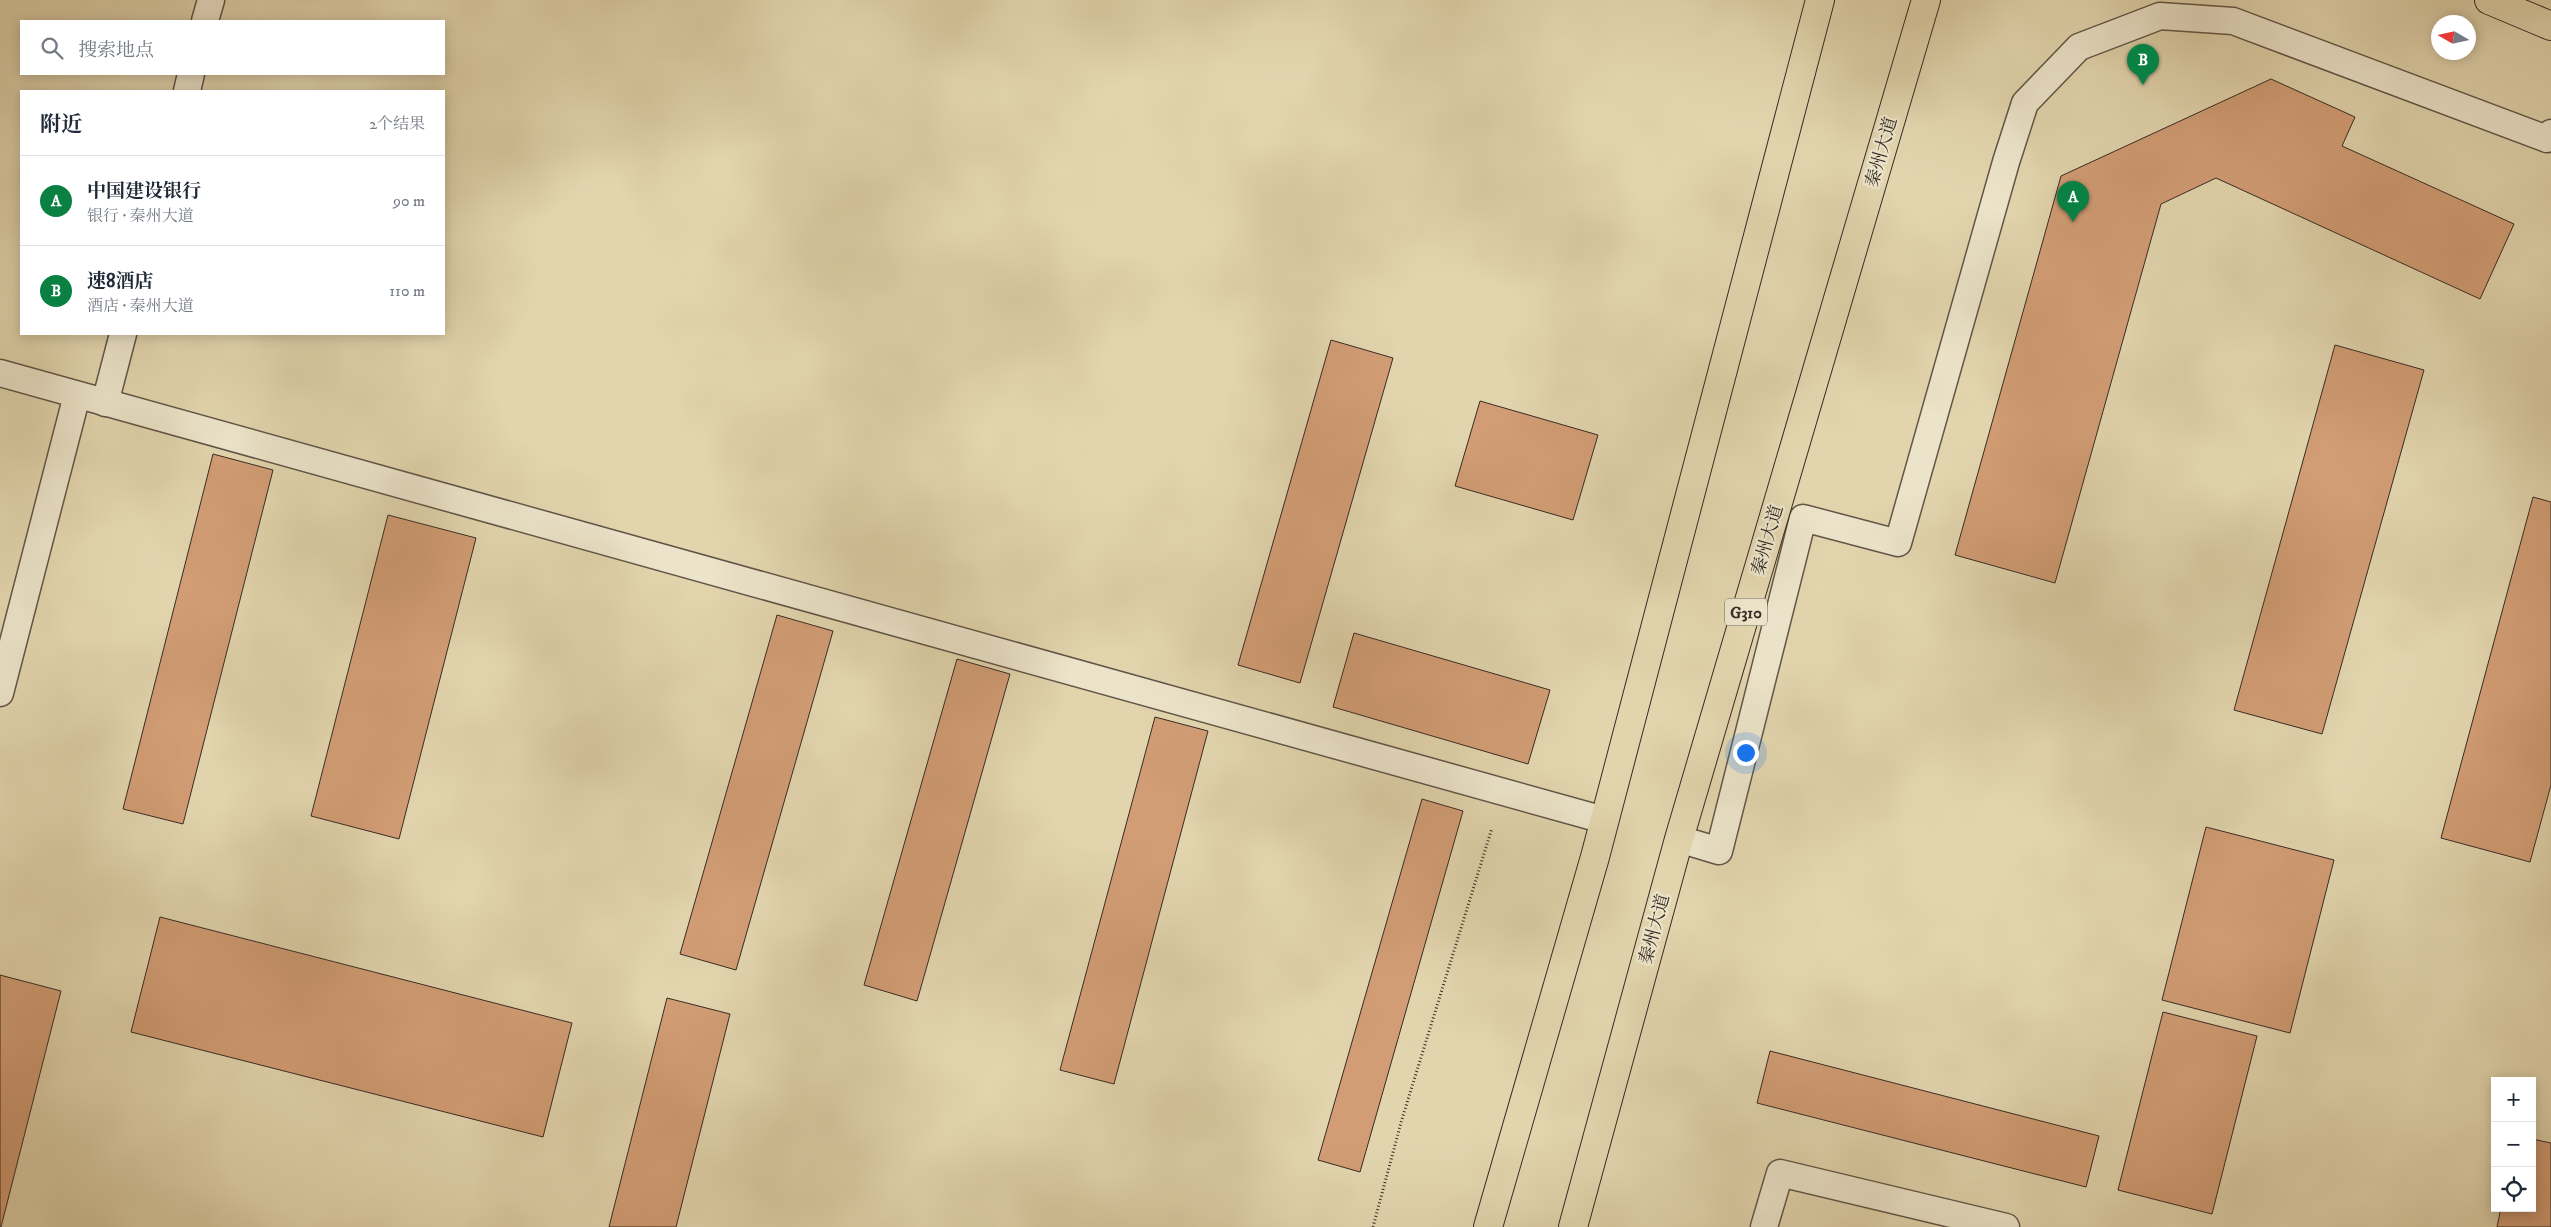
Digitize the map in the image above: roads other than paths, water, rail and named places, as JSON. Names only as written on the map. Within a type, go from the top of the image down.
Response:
[{"type":"highway","points":[[1488,1227],[1604,820],[1820,0]]},
{"type":"highway","name":"秦州大道","points":[[1573,1227],[1679,839],[1926,0]]},
{"type":"highway","points":[[2489,0],[2551,26]]},
{"type":"lane","points":[[205,20],[211,0]]},
{"type":"lane","points":[[1679,839],[1719,851],[1803,518],[1898,543],[2006,162],[2025,103],[2080,47],[2160,16],[2233,21],[2547,139],[2551,133]]},
{"type":"lane","points":[[187,90],[191,75]]},
{"type":"lane","points":[[105,403],[123,335]]},
{"type":"lane","points":[[0,373],[1604,820]]},
{"type":"lane","points":[[0,693],[77,395]]},
{"type":"lane","points":[[1764,1227],[1780,1173],[2006,1227]]},
{"type":"place","name":"速8酒店","points":[[2143,85]]},
{"type":"place","name":"中国建设银行","points":[[2073,222]]}]
